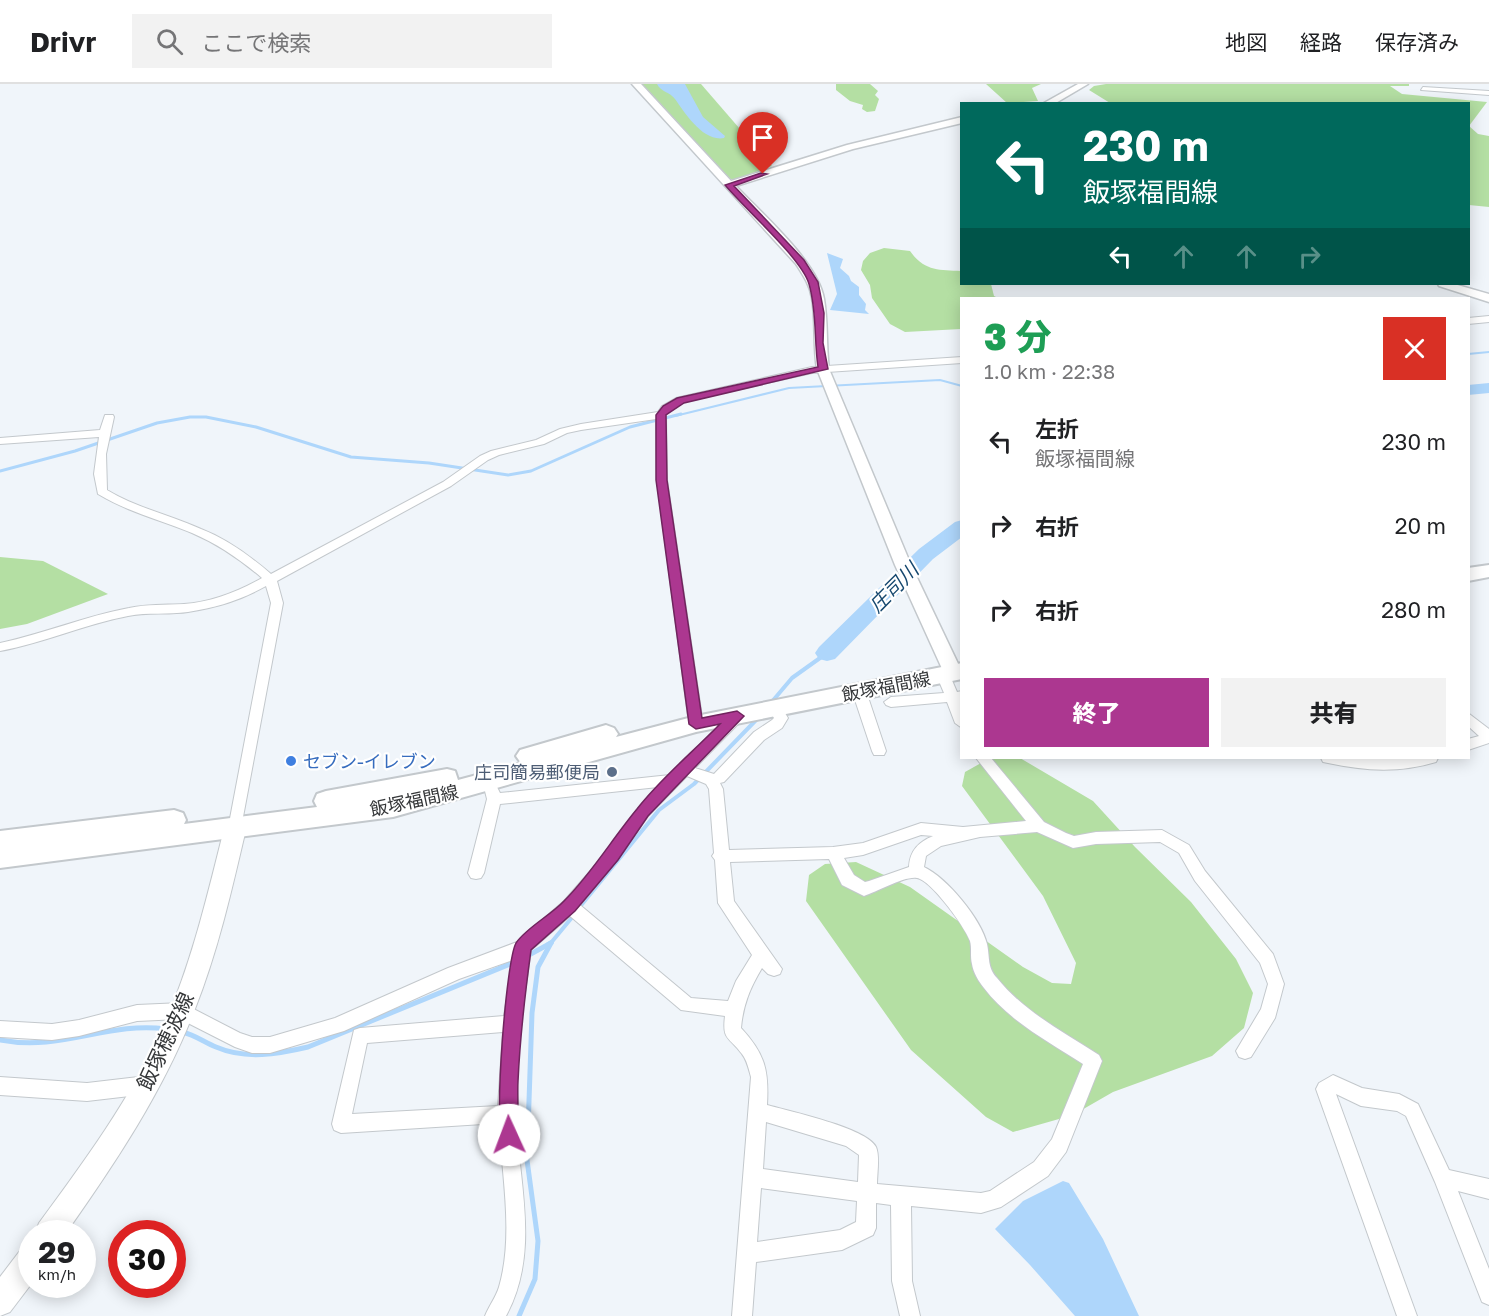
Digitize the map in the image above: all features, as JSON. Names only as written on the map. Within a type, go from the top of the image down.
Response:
[{"type":"main road","points":[[1470,562],[1489,558]]},
{"type":"main road","points":[[1470,574],[1489,571]]},
{"type":"main road","name":"飯塚福間線","points":[[0,858],[236,821],[424,783],[695,718],[954,676]]},
{"type":"main road","name":"飯塚福間線","points":[[0,841],[393,807],[492,791],[695,718],[737,716],[859,691],[954,676]]},
{"type":"main road","name":"飯塚穂波線","points":[[58,1220],[93,1171],[147,1085],[176,1023],[208,938],[236,821]]},
{"type":"main road","points":[[0,1302],[18,1277]]},
{"type":"street","points":[[636,84],[801,262],[813,282],[819,313],[819,343],[823,369],[906,572],[954,676],[960,711]]},
{"type":"street","points":[[1050,102],[1084,84]]},
{"type":"street","points":[[1424,89],[1489,93]]},
{"type":"street","points":[[729,185],[871,141],[960,120]]},
{"type":"street","points":[[1447,285],[1489,297]]},
{"type":"street","points":[[1470,321],[1489,319]]},
{"type":"street","points":[[695,718],[662,480],[661,415],[666,408],[680,400],[823,369],[931,364],[960,360]]},
{"type":"street","points":[[0,647],[26,642],[82,623],[128,612],[186,608],[219,602],[243,594],[447,484],[495,453],[540,442],[564,431],[580,427],[661,415]]},
{"type":"street","points":[[109,417],[104,433],[99,480],[102,492],[124,505],[197,531],[223,544],[270,579],[277,603],[236,821]]},
{"type":"street","points":[[0,441],[104,433]]},
{"type":"street","points":[[891,702],[954,676]]},
{"type":"street","points":[[859,691],[879,751]]},
{"type":"street","points":[[476,873],[492,791],[679,774],[711,780],[719,778],[759,736],[777,724],[781,718],[775,708]]},
{"type":"street","points":[[0,1029],[52,1032],[79,1028],[137,1013],[252,1045],[270,1045],[338,1024],[454,973],[523,947],[570,906],[613,855],[643,812],[737,716]]},
{"type":"street","points":[[1470,720],[1489,737],[1470,744]]},
{"type":"street","points":[[984,759],[1039,826],[1073,842],[1096,838],[1162,836],[1184,849],[1200,876],[1267,959],[1276,984],[1269,1012],[1245,1051]]},
{"type":"street","points":[[1333,759],[1389,766],[1426,759]]},
{"type":"street","points":[[711,780],[716,789],[720,856],[726,903],[760,955],[774,969]]},
{"type":"street","points":[[752,1177],[868,1193],[988,1202],[1041,1169],[1059,1144],[1093,1061],[1010,1004],[981,968],[978,941],[945,890],[918,871],[916,864],[924,848],[948,838],[968,833],[1039,826]]},
{"type":"street","points":[[720,856],[832,853],[863,849],[921,829],[968,833]]},
{"type":"street","points":[[832,853],[848,880],[864,889],[879,886],[903,874],[918,871]]},
{"type":"street","points":[[570,906],[687,1005],[734,1008]]},
{"type":"street","points":[[495,1316],[508,1292],[515,1261],[515,1216],[507,1114],[512,1023],[523,947]]},
{"type":"street","points":[[742,1316],[760,1077],[751,1051],[732,1031],[734,1008],[742,986],[760,955]]},
{"type":"street","points":[[507,1114],[341,1124],[360,1036],[512,1023]]},
{"type":"street","points":[[1407,1316],[1325,1089],[1333,1084],[1361,1097],[1399,1103],[1412,1110],[1443,1178],[1489,1294]]},
{"type":"street","points":[[0,1086],[87,1092],[147,1085]]},
{"type":"street","points":[[746,1254],[842,1240],[866,1228],[868,1150],[852,1138],[757,1111]]},
{"type":"street","points":[[1443,1178],[1489,1189]]},
{"type":"street","points":[[902,1196],[902,1281],[910,1316]]},
{"type":"green space","points":[[641,84],[701,84],[772,166],[736,179],[729,179]]},
{"type":"green space","points":[[836,84],[870,84],[878,91],[875,95],[879,99],[875,111],[867,112],[862,109],[863,105],[850,101],[836,90]]},
{"type":"green space","points":[[986,84],[1041,84],[1032,88],[1038,101],[1006,102]]},
{"type":"green space","points":[[1106,84],[1409,84],[1409,86],[1390,86],[1402,94],[1487,102],[1470,125],[1470,102],[1108,102],[1089,90],[1094,86]]},
{"type":"green space","points":[[1470,127],[1478,134],[1489,136],[1489,207],[1470,205]]},
{"type":"green space","points":[[884,248],[910,251],[926,266],[960,271],[960,285],[991,285],[996,297],[960,297],[960,329],[905,332],[890,324],[872,298],[870,285],[861,270],[863,261],[870,253]]},
{"type":"green space","points":[[0,557],[43,561],[108,594],[27,624],[0,629]]},
{"type":"green space","points":[[988,759],[1022,759],[1093,801],[1135,847],[1191,902],[1236,959],[1253,993],[1244,1028],[1212,1056],[1113,1092],[1073,1115],[1013,1132],[986,1117],[911,1050],[806,901],[809,875],[825,864],[856,862],[910,887],[1023,967],[1052,983],[1071,984],[1076,963],[1043,896],[962,786],[965,772]]},
{"type":"water","points":[[657,84],[685,84],[703,117],[725,136],[724,138],[709,136],[702,131],[689,119],[673,97]]},
{"type":"water","points":[[827,253],[843,259],[840,268],[859,287],[859,295],[866,304],[865,310],[869,314],[830,310],[837,294]]},
{"type":"water","points":[[1063,1181],[1069,1183],[1103,1239],[1139,1316],[1075,1316],[995,1229],[1023,1201]]},
{"type":"waterway","points":[[1470,354],[1489,352]]},
{"type":"waterway","points":[[675,416],[789,388],[940,380],[960,385]]},
{"type":"waterway","name":"庄司川","points":[[1470,390],[1489,388]]},
{"type":"waterway","points":[[0,471],[75,451],[157,423],[190,417],[206,417],[256,427],[351,457],[429,463],[508,475],[531,471],[630,427],[681,414]]},
{"type":"waterway","name":"庄司川","points":[[827,653],[926,554],[960,528]]},
{"type":"waterway","points":[[770,704],[792,678],[827,653]]},
{"type":"waterway","points":[[578,909],[659,810],[694,784],[759,717]]},
{"type":"waterway","points":[[551,942],[574,915]]},
{"type":"waterway","points":[[519,1316],[535,1279],[538,1241],[527,1160],[532,1013],[538,967],[551,943]]},
{"type":"waterway","points":[[527,956],[551,943]]},
{"type":"waterway","points":[[182,1032],[227,1051],[250,1055],[297,1050],[515,962]]},
{"type":"waterway","points":[[0,1040],[23,1043],[44,1042],[124,1029],[166,1029]]},
{"type":"place","name":"セブン-イレブン","points":[[291,761]]},
{"type":"place","name":"庄司簡易郵便局","points":[[612,772]]},
{"type":"route","points":[[509,1135],[507,1114],[512,1023],[523,947],[570,906],[613,855],[643,812],[737,716],[696,724],[662,480],[661,415],[666,408],[680,400],[823,369],[819,343],[818,299],[813,282],[801,262],[729,185],[763,174]]}]
